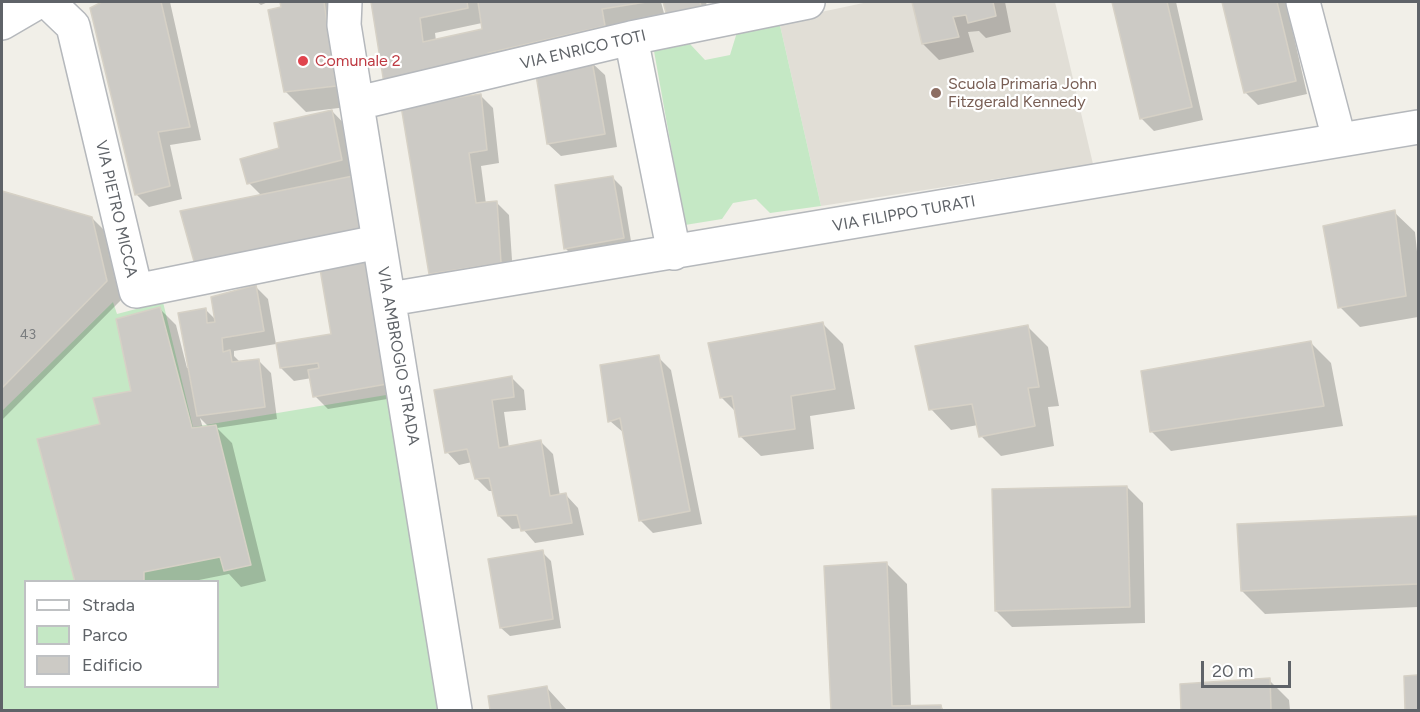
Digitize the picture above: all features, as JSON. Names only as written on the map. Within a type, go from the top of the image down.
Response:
[{"type":"street","points":[[2,23],[38,2]]},
{"type":"street","name":"VIA PIETRO MICCA","points":[[48,2],[73,26],[136,291],[378,242]]},
{"type":"street","name":"VIA AMBROGIO STRADA","points":[[345,2],[344,25],[455,711]]},
{"type":"street","name":"VIA ENRICO TOTI","points":[[358,104],[631,38],[808,2]]},
{"type":"street","points":[[1303,2],[1339,139]]},
{"type":"street","points":[[631,38],[674,253]]},
{"type":"street","name":"VIA FILIPPO TURATI","points":[[390,299],[1419,127]]},
{"type":"shaded area","name":"Scuola Primaria John Fitzgerald Kennedy","points":[[868,2],[1055,2],[1093,164],[821,206],[779,21]]},
{"type":"green space","points":[[779,21],[821,206],[770,213],[756,199],[733,203],[722,219],[685,225],[654,51],[690,44],[705,60],[730,55],[738,29]]},
{"type":"green space","points":[[113,302],[117,314],[163,302],[193,427],[386,395],[442,710],[2,710],[2,411]]},
{"type":"building","points":[[102,2],[161,2],[190,127],[158,132],[170,186],[135,195],[90,8]]},
{"type":"building","points":[[280,2],[324,2],[336,86],[284,92],[268,10],[281,7]]},
{"type":"building","points":[[371,2],[467,2],[468,8],[420,18],[423,42],[482,29],[478,2],[646,2],[602,9],[605,26],[488,53],[492,65],[385,90]]},
{"type":"building","points":[[663,2],[700,2],[701,7],[667,16]]},
{"type":"building","points":[[912,2],[993,2],[996,16],[968,23],[966,15],[953,17],[959,37],[922,44]]},
{"type":"building","points":[[1112,2],[1167,2],[1192,107],[1140,119]]},
{"type":"building","points":[[1222,2],[1277,2],[1296,81],[1244,93]]},
{"type":"building","points":[[592,61],[605,134],[547,144],[536,75]]},
{"type":"building","points":[[481,94],[487,150],[469,153],[476,203],[497,201],[501,263],[429,274],[401,106]]},
{"type":"building","points":[[332,110],[342,160],[247,184],[240,159],[279,148],[274,123]]},
{"type":"building","points":[[353,176],[364,229],[195,265],[180,211]]},
{"type":"building","points":[[613,176],[624,238],[564,249],[555,185]]},
{"type":"building","points":[[2,191],[92,217],[107,281],[2,388]]},
{"type":"building","points":[[1395,210],[1406,296],[1338,308],[1323,226]]},
{"type":"building","points":[[365,258],[387,384],[313,397],[308,370],[319,368],[318,363],[280,368],[276,343],[331,334],[320,269]]},
{"type":"building","points":[[256,285],[264,331],[222,338],[223,352],[230,350],[232,362],[259,359],[265,407],[197,416],[178,313],[206,308],[207,323],[215,322],[211,297]]},
{"type":"building","points":[[160,307],[192,428],[216,425],[251,565],[224,571],[220,557],[144,572],[144,580],[74,580],[37,439],[100,424],[93,398],[131,391],[116,319]]},
{"type":"building","points":[[823,322],[835,389],[791,396],[795,429],[739,437],[732,396],[720,398],[708,343]]},
{"type":"building","points":[[1028,325],[1039,387],[1028,388],[1035,426],[979,437],[972,404],[929,410],[915,346]]},
{"type":"building","points":[[1311,341],[1324,406],[1150,432],[1141,371]]},
{"type":"building","points":[[659,355],[690,511],[639,521],[620,418],[608,422],[600,365]]},
{"type":"building","points":[[512,376],[514,397],[492,400],[499,448],[541,440],[550,496],[566,493],[572,523],[521,531],[517,515],[498,516],[489,478],[475,479],[467,449],[445,453],[434,390]]},
{"type":"building","points":[[1127,486],[1130,607],[995,611],[992,489]]},
{"type":"building","points":[[1418,516],[1418,584],[1241,591],[1237,524]]},
{"type":"building","points":[[543,550],[553,619],[500,628],[488,559]]},
{"type":"building","points":[[887,562],[892,706],[941,705],[942,710],[831,710],[824,566]]},
{"type":"building","points":[[1418,675],[1418,710],[1405,710],[1404,676]]},
{"type":"building","points":[[1270,678],[1271,710],[1181,710],[1180,684]]},
{"type":"building","points":[[547,686],[551,710],[490,710],[488,696]]},
{"type":"place","name":"Comunale 2","points":[[303,61]]},
{"type":"place","name":"Scuola Primaria John Fitzgerald Kennedy","points":[[936,93]]}]
